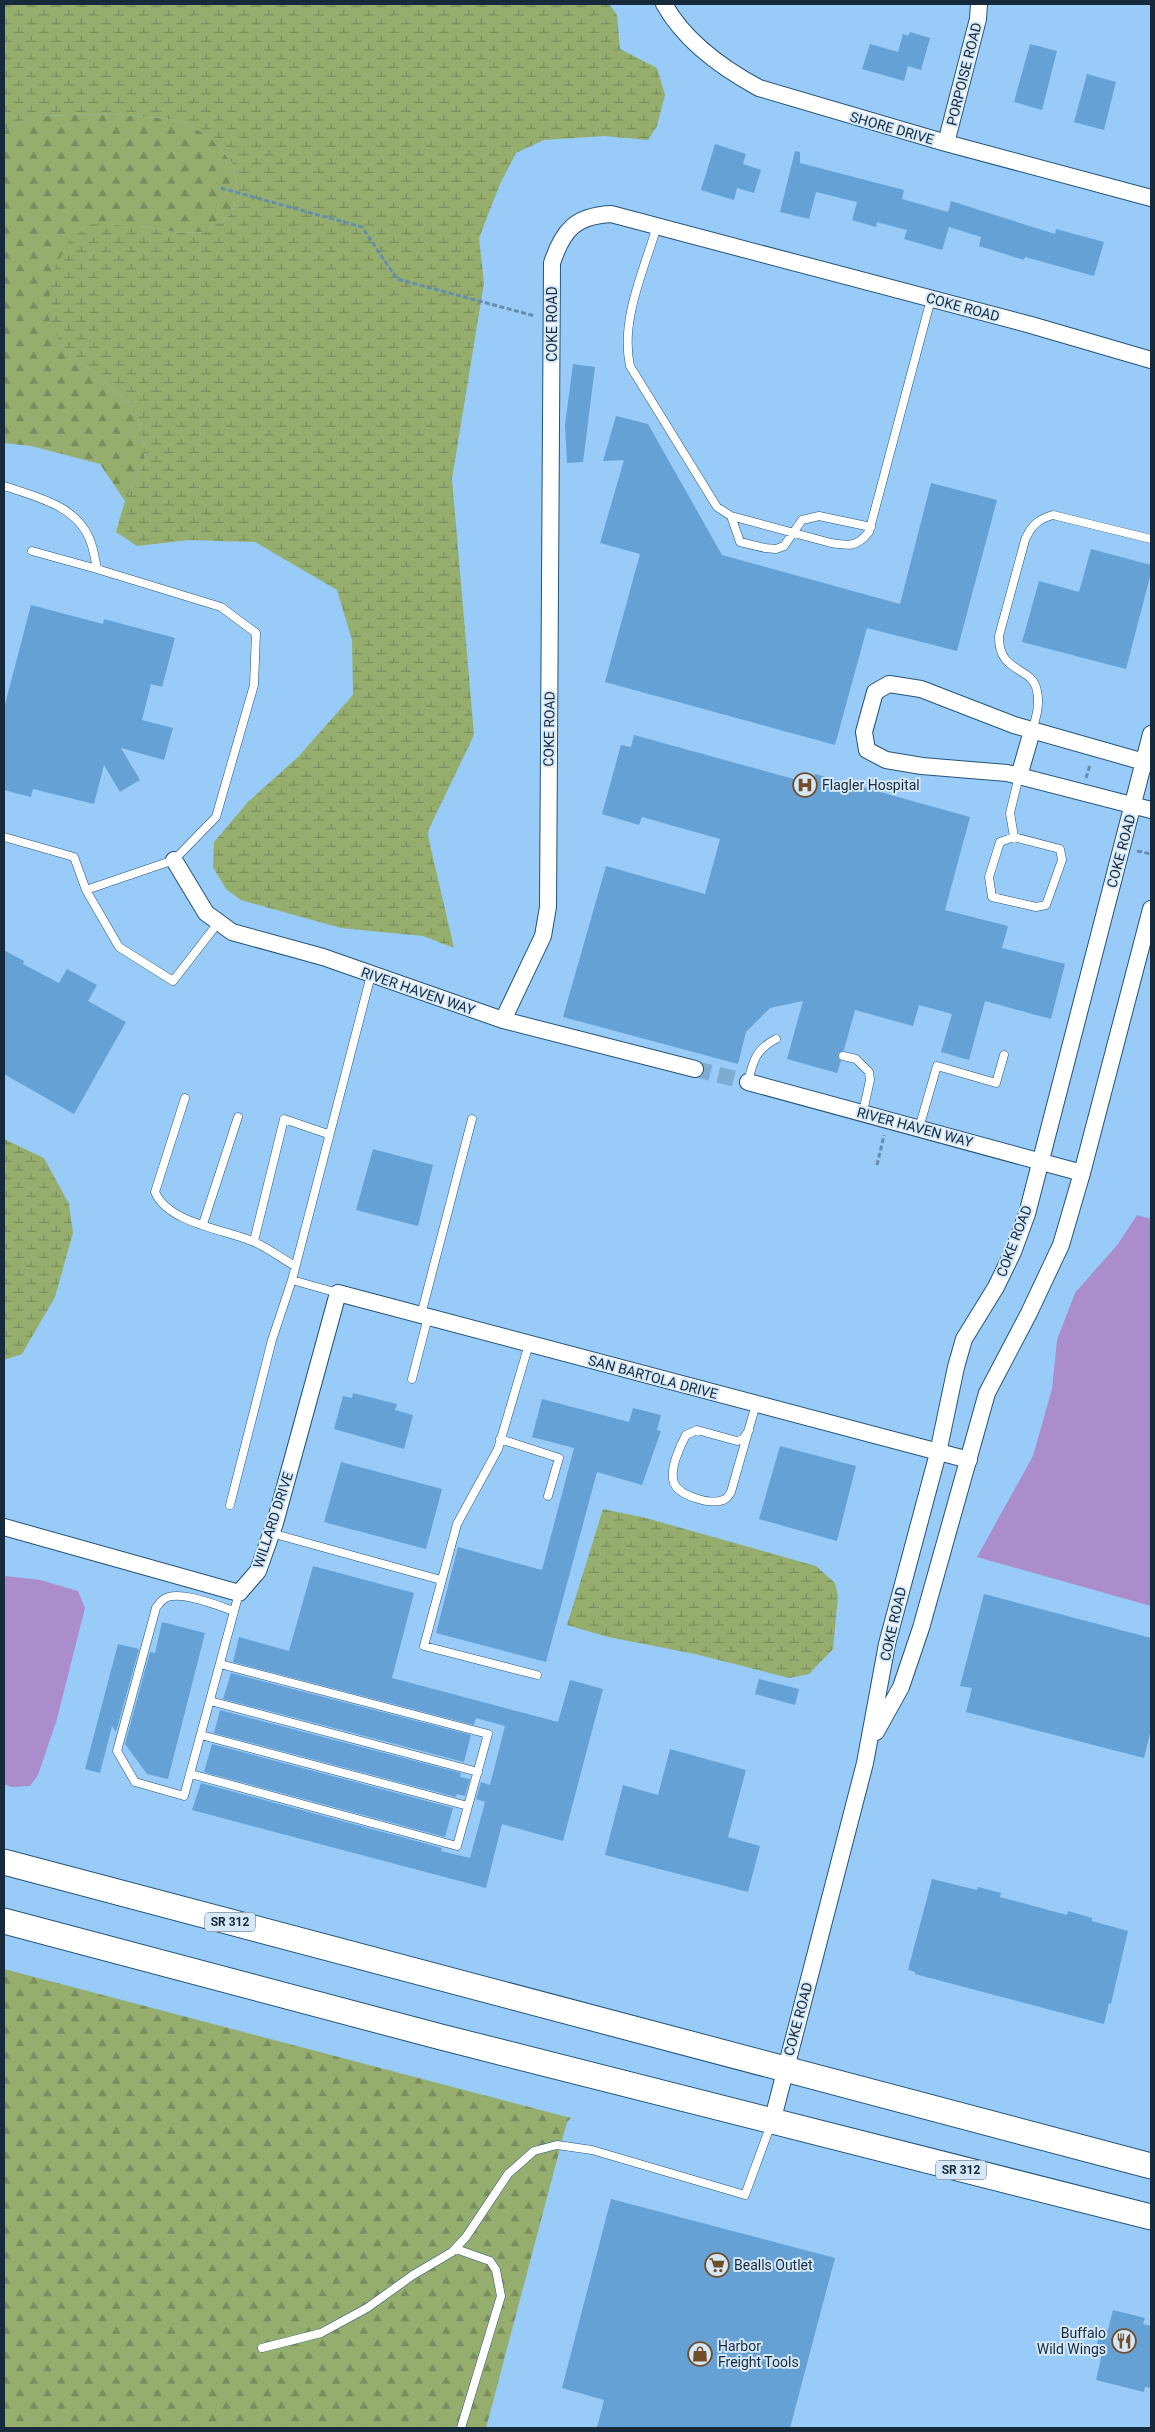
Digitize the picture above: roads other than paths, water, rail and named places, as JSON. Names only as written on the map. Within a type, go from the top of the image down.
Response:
[{"type":"main road","name":"SR 312","points":[[4,1862],[1151,2166]]},
{"type":"main road","name":"SR 312","points":[[4,1921],[772,2122],[1151,2217]]},
{"type":"street","name":"SHORE DRIVE","points":[[664,4],[686,34],[708,55],[732,73],[759,88],[946,143],[1151,198]]},
{"type":"street","name":"PORPOISE ROAD","points":[[946,143],[978,19],[979,4]]},
{"type":"street","name":"COKE ROAD","points":[[503,1020],[543,936],[548,907],[552,263],[558,244],[571,227],[583,219],[611,214],[1031,325],[1151,360]]},
{"type":"street","points":[[1148,763],[1032,731],[921,689],[889,684],[875,692],[864,732],[867,750],[886,760],[1019,776],[1151,810]]},
{"type":"street","points":[[1019,776],[1032,731]]},
{"type":"street","name":"COKE ROAD","points":[[772,2122],[870,1742],[887,1644],[938,1453],[956,1367],[964,1339],[996,1287],[1013,1252],[1026,1214],[1133,806],[1148,763],[1151,734]]},
{"type":"street","name":"RIVER HAVEN WAY","points":[[174,860],[206,913],[232,932],[323,957],[503,1020],[696,1069]]},
{"type":"street","name":"COKE ROAD","points":[[870,1742],[901,1687],[921,1628],[987,1393],[1048,1277],[1061,1245],[1082,1173],[1151,908]]},
{"type":"street","name":"RIVER HAVEN WAY","points":[[748,1082],[1082,1173]]},
{"type":"street","name":"SAN BARTOLA DRIVE","points":[[338,1293],[969,1460]]},
{"type":"street","name":"WILLARD DRIVE","points":[[239,1593],[258,1571],[271,1533],[338,1293]]},
{"type":"street","points":[[4,1527],[239,1593]]},
{"type":"lane","points":[[657,226],[629,321],[627,352],[630,366],[717,506],[731,516],[845,546],[860,543],[871,527],[932,299]]},
{"type":"lane","points":[[4,486],[47,500],[76,517],[91,541],[97,569]]},
{"type":"lane","points":[[731,516],[740,542],[776,549],[784,546],[802,520],[819,516],[871,527]]},
{"type":"lane","points":[[1032,731],[1038,708],[1038,690],[1030,678],[1004,660],[998,648],[998,636],[1025,540],[1030,529],[1040,518],[1053,516],[1151,539]]},
{"type":"lane","points":[[32,551],[221,607],[256,633],[254,685],[216,817],[174,860],[86,890]]},
{"type":"lane","points":[[1014,837],[1010,813],[1019,776]]},
{"type":"lane","points":[[4,837],[74,857],[86,890],[119,947],[173,981],[218,923]]},
{"type":"lane","points":[[1014,837],[1060,849],[1062,860],[1046,905],[1036,907],[992,897],[989,877],[1000,842],[1014,837]]},
{"type":"lane","points":[[230,1505],[272,1340],[292,1280],[328,1134],[371,975]]},
{"type":"lane","points":[[748,1082],[754,1058],[762,1046],[776,1038]]},
{"type":"lane","points":[[919,1128],[937,1066],[996,1083],[1004,1055]]},
{"type":"lane","points":[[843,1056],[856,1059],[869,1072],[870,1080],[863,1112]]},
{"type":"lane","points":[[186,1098],[155,1192],[159,1202],[174,1214],[254,1241],[295,1266]]},
{"type":"lane","points":[[203,1224],[238,1117]]},
{"type":"lane","points":[[254,1241],[284,1119],[328,1134]]},
{"type":"lane","points":[[412,1379],[424,1316],[472,1119]]},
{"type":"lane","points":[[292,1280],[338,1293]]},
{"type":"lane","points":[[529,1344],[498,1448],[457,1524],[424,1646],[537,1675]]},
{"type":"lane","points":[[749,1430],[743,1439],[737,1441],[696,1430],[686,1435],[673,1476],[678,1490],[687,1495],[709,1501],[723,1500],[728,1497],[749,1430],[756,1404]]},
{"type":"lane","points":[[500,1439],[559,1458],[548,1496]]},
{"type":"lane","points":[[271,1533],[441,1580]]},
{"type":"lane","points":[[234,1611],[186,1597],[174,1596],[164,1598],[156,1608],[117,1750],[135,1782],[184,1796],[239,1593]]},
{"type":"lane","points":[[191,1774],[457,1846],[478,1772],[488,1734],[220,1664]]},
{"type":"lane","points":[[210,1701],[478,1772]]},
{"type":"lane","points":[[201,1735],[468,1806]]},
{"type":"lane","points":[[262,2348],[321,2333],[367,2308],[413,2275],[456,2249],[508,2174],[534,2151],[557,2145],[592,2150],[745,2195],[772,2122]]},
{"type":"lane","points":[[456,2249],[490,2261],[496,2270],[501,2296],[461,2428]]},
{"type":"tunnel","points":[[695,1069],[748,1082]]},
{"type":"place","name":"Flagler Hospital","points":[[805,785]]},
{"type":"place","name":"Bealls Outlet","points":[[717,2265]]},
{"type":"place","name":"Buffalo Wild Wings","points":[[1124,2341]]},
{"type":"place","name":"Harbor Freight Tools","points":[[700,2354]]}]
